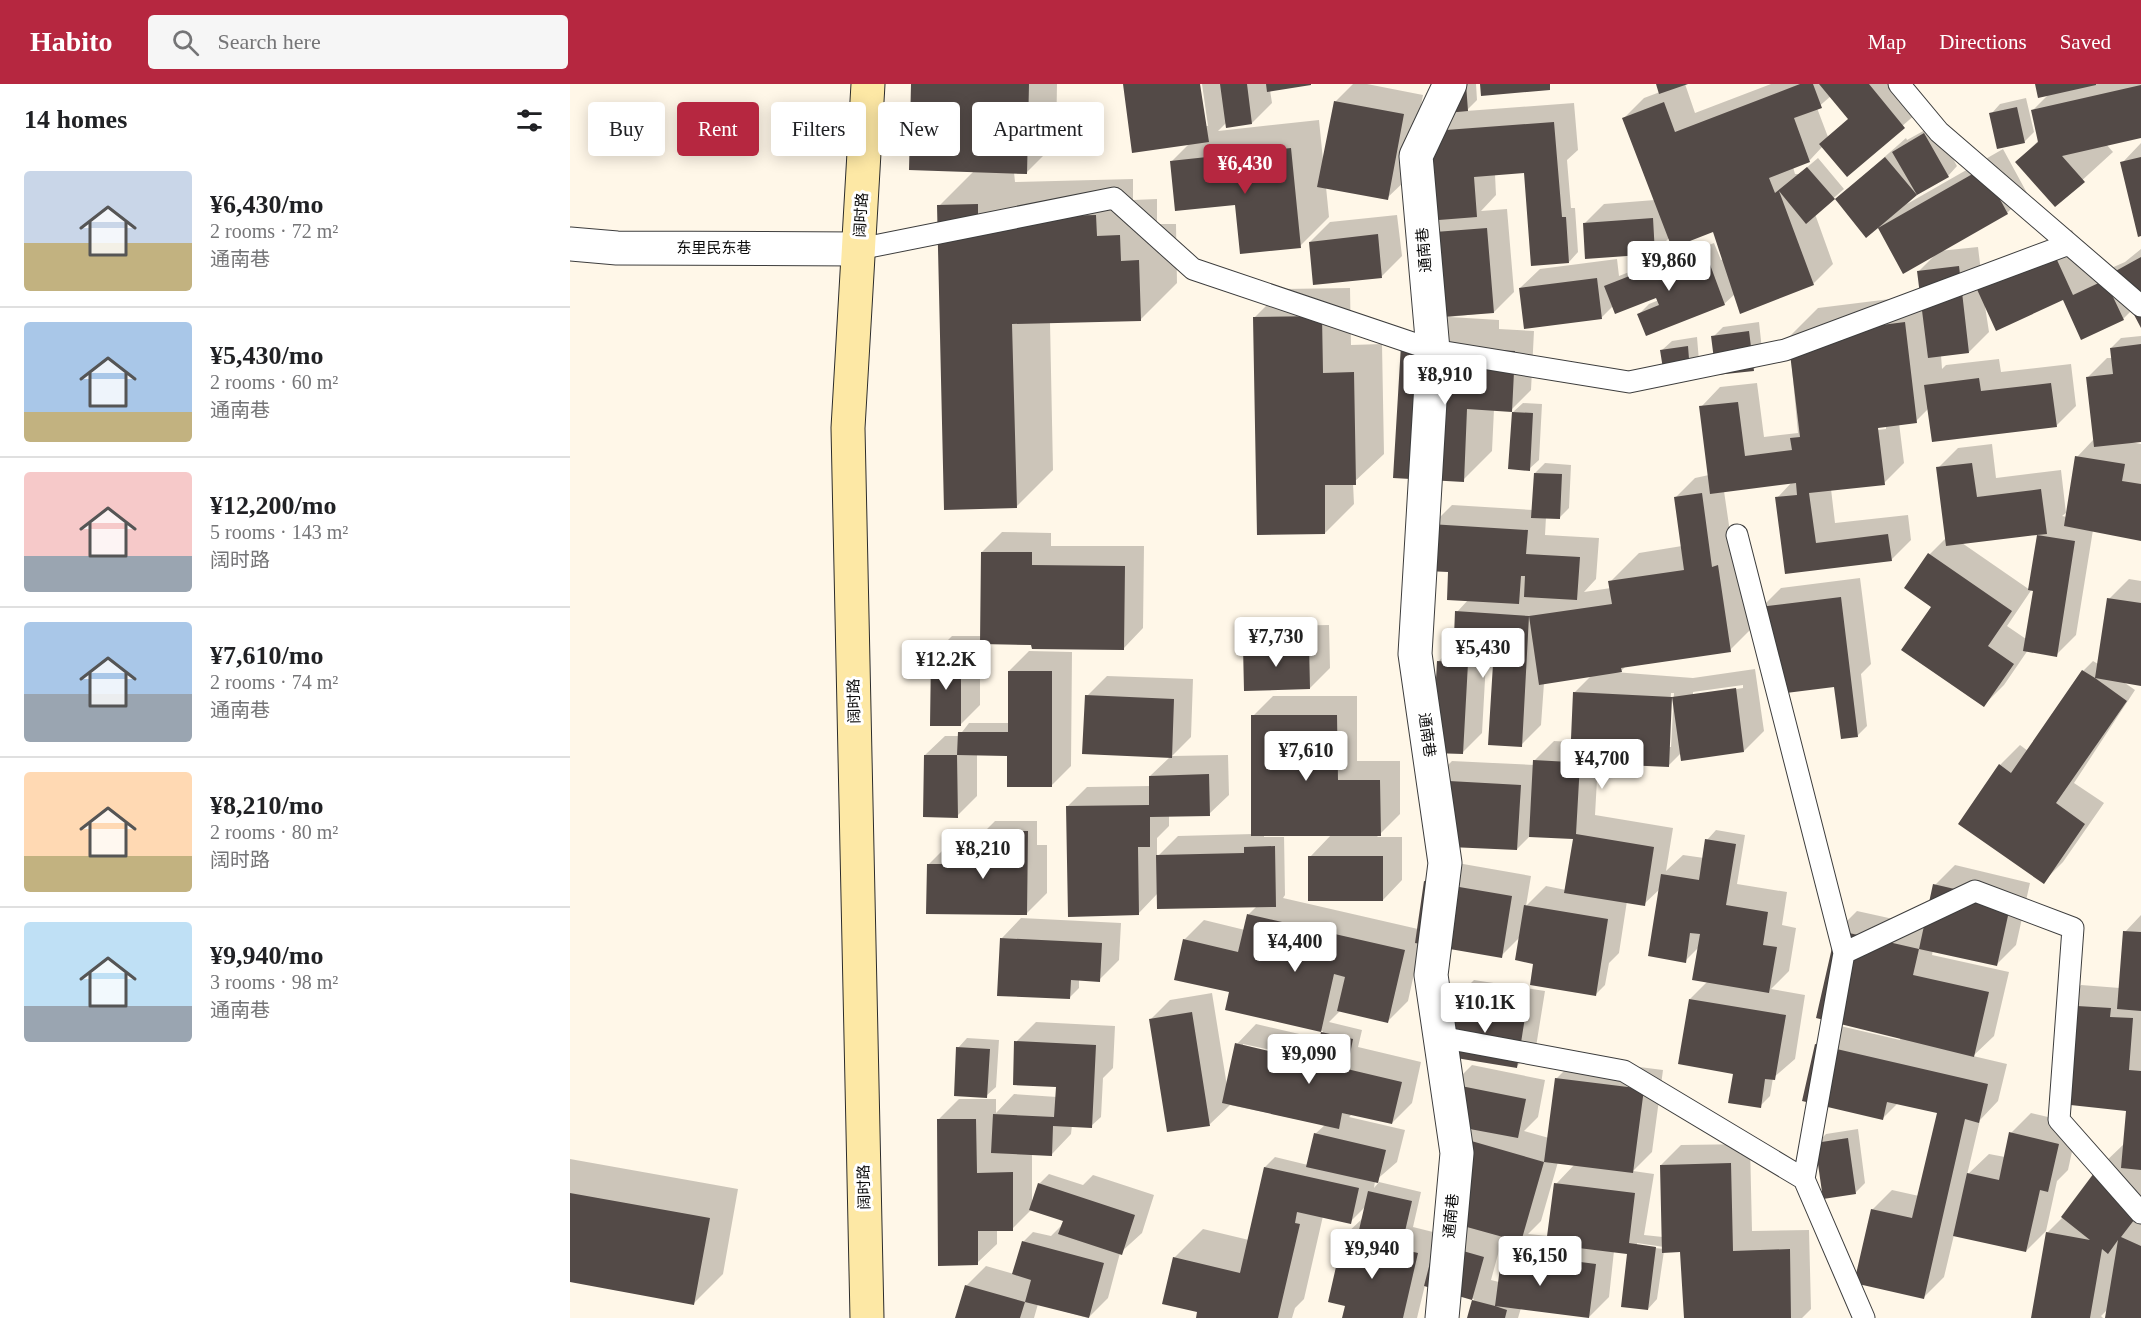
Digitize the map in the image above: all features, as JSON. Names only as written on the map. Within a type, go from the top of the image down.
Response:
[{"type":"main road","name":"阔时路","points":[[867,1318],[848,428],[868,84]]},
{"type":"street","name":"通南巷","points":[[1442,1318],[1457,1153],[1431,975],[1445,863],[1415,654],[1433,350],[1416,156],[1450,84]]},
{"type":"street","name":"东里民东巷","points":[[570,244],[617,248],[859,249]]},
{"type":"lane","points":[[1899,84],[1939,132],[2141,306]]},
{"type":"lane","points":[[859,249],[1114,198],[1193,269],[1433,350],[1629,382],[1785,350],[2069,244]]},
{"type":"lane","points":[[1737,535],[1844,952],[1804,1179],[1864,1318]]},
{"type":"lane","points":[[1844,952],[1975,891],[2073,928],[2059,1120],[2141,1213]]},
{"type":"lane","points":[[1440,1037],[1624,1071],[1804,1179]]},
{"type":"building","points":[[911,84],[1029,84],[1029,102],[972,102],[972,156],[1027,156],[1027,174],[909,170],[909,156],[960,156],[960,102],[911,102]]},
{"type":"building","points":[[1123,84],[1200,84],[1209,142],[1132,153]]},
{"type":"building","points":[[1220,84],[1247,84],[1252,124],[1226,128]]},
{"type":"building","points":[[1266,84],[1311,84],[1311,85],[1267,92]]},
{"type":"building","points":[[1466,84],[1468,111],[1436,114]]},
{"type":"building","points":[[1480,84],[1550,84],[1550,90],[1481,96]]},
{"type":"building","points":[[1656,84],[1688,84],[1659,94]]},
{"type":"building","points":[[1800,84],[1813,84],[1822,108],[1794,118],[1810,162],[1769,178],[1775,193],[1807,167],[1835,199],[1806,224],[1779,191],[1814,285],[1740,314],[1713,232],[1672,248],[1622,118],[1664,102],[1675,132]]},
{"type":"building","points":[[1819,84],[1869,84],[1905,128],[1847,177],[1819,144],[1848,119]]},
{"type":"building","points":[[2035,84],[2096,84],[2096,85],[2038,98]]},
{"type":"building","points":[[2141,85],[2141,138],[2062,156],[2085,182],[2055,207],[2015,162],[2038,142],[2031,110]]},
{"type":"building","points":[[1334,101],[1404,114],[1388,200],[1317,187]]},
{"type":"building","points":[[2017,107],[2025,143],[1997,149],[1989,113]]},
{"type":"building","points":[[1554,122],[1562,217],[1566,217],[1569,263],[1531,266],[1524,173],[1474,177],[1477,217],[1426,221],[1419,132]]},
{"type":"building","points":[[1924,133],[1949,177],[1917,195],[1892,152]]},
{"type":"building","points":[[1291,148],[1301,248],[1240,254],[1235,205],[1175,211],[1170,161]]},
{"type":"building","points":[[1885,157],[1917,195],[1866,238],[1835,199]]},
{"type":"building","points":[[2141,157],[2141,236],[2138,237],[2120,162]]},
{"type":"building","points":[[1983,168],[2008,214],[1903,274],[1878,228]]},
{"type":"building","points":[[978,204],[978,218],[1096,215],[1097,236],[1120,235],[1121,261],[1139,260],[1141,321],[1012,324],[1017,508],[944,510],[937,205]]},
{"type":"building","points":[[1653,218],[1655,254],[1585,259],[1583,223]]},
{"type":"building","points":[[1487,228],[1494,313],[1429,318],[1422,233]]},
{"type":"building","points":[[1378,234],[1382,278],[1313,285],[1309,242]]},
{"type":"building","points":[[2052,249],[2073,295],[2105,280],[2124,320],[2081,340],[2063,300],[1996,331],[1975,285]]},
{"type":"building","points":[[1705,251],[1725,305],[1646,336],[1637,314],[1659,305],[1656,298],[1615,314],[1604,286],[1678,257],[1679,261]]},
{"type":"building","points":[[2141,257],[2141,328],[2112,273]]},
{"type":"building","points":[[1959,266],[1969,353],[1928,358],[1917,271]]},
{"type":"building","points":[[1597,278],[1602,319],[1524,329],[1519,288]]},
{"type":"building","points":[[1322,316],[1323,373],[1354,372],[1356,485],[1325,485],[1325,534],[1257,535],[1253,317]]},
{"type":"building","points":[[1905,322],[1917,423],[1878,428],[1885,485],[1809,493],[1816,543],[1888,534],[1892,561],[1785,574],[1775,497],[1797,495],[1796,483],[1710,494],[1699,406],[1738,402],[1745,456],[1792,450],[1790,438],[1800,437],[1788,337]]},
{"type":"building","points":[[1749,331],[1754,371],[1716,375],[1711,336]]},
{"type":"building","points":[[2141,344],[2141,442],[2094,447],[2086,377],[2113,374],[2110,348]]},
{"type":"building","points":[[1401,345],[1515,351],[1512,412],[1467,409],[1464,482],[1393,478]]},
{"type":"building","points":[[1688,346],[1690,372],[1664,375],[1660,350]]},
{"type":"building","points":[[1979,378],[1981,391],[2051,383],[2057,427],[1932,442],[1924,385]]},
{"type":"building","points":[[1512,412],[1533,413],[1530,471],[1508,469]]},
{"type":"building","points":[[2075,456],[2125,464],[2122,481],[2141,484],[2141,541],[2064,526]]},
{"type":"building","points":[[1972,463],[1977,497],[2041,489],[2047,534],[1946,546],[1936,467]]},
{"type":"building","points":[[1534,473],[1562,474],[1560,519],[1531,518]]},
{"type":"building","points":[[1702,493],[1712,567],[1718,565],[1731,652],[1621,668],[1622,672],[1539,685],[1529,616],[1612,604],[1608,581],[1684,570],[1674,497]]},
{"type":"building","points":[[1430,524],[1528,530],[1526,554],[1580,557],[1577,600],[1524,597],[1525,576],[1521,576],[1519,604],[1447,600],[1448,572],[1427,571]]},
{"type":"building","points":[[2037,535],[2075,541],[2057,657],[2023,651],[2033,591],[2028,590]]},
{"type":"building","points":[[981,552],[1032,552],[1032,565],[1125,566],[1124,650],[1032,649],[1031,645],[980,644]]},
{"type":"building","points":[[1928,553],[2012,611],[1988,646],[2014,664],[1984,707],[1901,650],[1931,607],[1904,588]]},
{"type":"building","points":[[1841,597],[1858,737],[1841,739],[1834,687],[1770,695],[1759,607]]},
{"type":"building","points":[[2107,598],[2141,603],[2141,686],[2095,678]]},
{"type":"building","points":[[1455,611],[1529,616],[1522,747],[1488,745],[1493,664],[1468,663],[1463,754],[1432,753],[1437,661],[1453,662]]},
{"type":"building","points":[[1309,644],[1310,689],[1244,691],[1243,646]]},
{"type":"building","points":[[931,655],[961,655],[961,726],[930,726]]},
{"type":"building","points":[[2082,670],[2127,701],[2056,803],[2085,824],[2044,884],[1958,824],[1999,764],[2011,773]]},
{"type":"building","points":[[1008,671],[1052,671],[1052,787],[1007,787],[1007,756],[957,755],[958,732],[1008,732]]},
{"type":"building","points":[[1736,688],[1744,752],[1681,761],[1672,697]]},
{"type":"building","points":[[1573,692],[1672,697],[1669,767],[1580,763],[1576,834],[1654,847],[1645,906],[1564,893],[1573,839],[1529,837],[1533,760],[1570,762]]},
{"type":"building","points":[[1085,695],[1174,699],[1172,758],[1082,754]]},
{"type":"building","points":[[1251,715],[1337,715],[1338,780],[1380,780],[1381,836],[1251,836]]},
{"type":"building","points":[[924,755],[957,755],[958,818],[923,817]]},
{"type":"building","points":[[1209,774],[1210,816],[1150,817],[1150,847],[1138,847],[1139,915],[1068,917],[1066,806],[1149,805],[1149,776]]},
{"type":"building","points":[[1431,780],[1521,785],[1517,850],[1428,846]]},
{"type":"building","points":[[984,831],[1028,831],[1027,915],[926,914],[927,864],[984,864]]},
{"type":"building","points":[[1705,839],[1736,844],[1726,905],[1768,912],[1763,945],[1777,947],[1769,993],[1692,980],[1700,934],[1690,933],[1686,963],[1648,956],[1661,874],[1699,880]]},
{"type":"building","points":[[1275,846],[1276,907],[1157,909],[1156,855],[1244,853],[1244,847]]},
{"type":"building","points":[[1308,856],[1383,856],[1383,901],[1308,901]]},
{"type":"building","points":[[1424,881],[1512,896],[1502,958],[1415,943]]},
{"type":"building","points":[[1933,884],[2011,902],[1997,966],[1919,949]]},
{"type":"building","points":[[1524,905],[1608,919],[1596,996],[1530,985],[1533,964],[1515,960]]},
{"type":"building","points":[[1247,914],[1405,950],[1388,1023],[1337,1011],[1345,977],[1334,974],[1321,1032],[1225,1010],[1229,992],[1174,980],[1183,939],[1238,952]]},
{"type":"building","points":[[1836,930],[1919,949],[1913,975],[1989,992],[1974,1057],[1816,1018]]},
{"type":"building","points":[[2123,931],[2141,932],[2141,1011],[2117,1009]]},
{"type":"building","points":[[1000,938],[1102,943],[1100,982],[1071,980],[1070,999],[997,996]]},
{"type":"building","points":[[1453,999],[1526,1011],[1517,1068],[1444,1056]]},
{"type":"building","points":[[1689,999],[1786,1015],[1775,1080],[1765,1079],[1761,1108],[1728,1103],[1733,1074],[1678,1064]]},
{"type":"building","points":[[2060,1005],[2111,1008],[2110,1017],[2133,1018],[2129,1070],[2141,1071],[2141,1170],[2121,1168],[2126,1111],[2052,1103]]},
{"type":"building","points":[[1192,1012],[1210,1126],[1167,1132],[1149,1019]]},
{"type":"building","points":[[1321,1032],[1353,1039],[1347,1069],[1402,1082],[1392,1124],[1342,1113],[1339,1129],[1222,1103],[1235,1043],[1315,1062]]},
{"type":"building","points":[[1014,1041],[1096,1045],[1092,1128],[1053,1126],[1052,1156],[991,1153],[993,1114],[1054,1117],[1056,1087],[1013,1085]]},
{"type":"building","points":[[1815,1044],[1988,1084],[1979,1123],[1965,1119],[1924,1299],[1854,1283],[1871,1209],[1912,1218],[1937,1113],[1887,1102],[1883,1120],[1802,1101]]},
{"type":"building","points":[[956,1047],[990,1049],[987,1098],[954,1096]]},
{"type":"building","points":[[1555,1078],[1644,1089],[1633,1173],[1544,1162]]},
{"type":"building","points":[[1451,1084],[1526,1099],[1518,1138],[1443,1124]]},
{"type":"building","points":[[937,1119],[976,1119],[977,1173],[1013,1172],[1013,1231],[978,1231],[978,1265],[938,1266]]},
{"type":"building","points":[[2009,1132],[2059,1144],[2048,1192],[2040,1190],[2026,1252],[1953,1236],[1967,1173],[1999,1180]]},
{"type":"building","points":[[1314,1133],[1386,1150],[1378,1183],[1306,1167]]},
{"type":"building","points":[[1461,1138],[1544,1162],[1521,1242],[1438,1219]]},
{"type":"building","points":[[1848,1138],[1856,1194],[1823,1199],[1815,1143]]},
{"type":"building","points":[[1731,1163],[1733,1251],[1790,1249],[1791,1318],[1684,1318],[1680,1252],[1662,1253],[1660,1165]]},
{"type":"building","points":[[2100,1165],[2141,1211],[2121,1237],[2141,1246],[2141,1318],[2105,1318],[2118,1240],[2108,1254],[2102,1249],[2090,1318],[2031,1318],[2046,1232],[2090,1240],[2061,1217]]},
{"type":"building","points":[[1264,1167],[1359,1188],[1351,1224],[1297,1212],[1295,1223],[1300,1224],[1278,1318],[1196,1318],[1197,1312],[1162,1304],[1173,1257],[1240,1273]]},
{"type":"building","points":[[1038,1183],[1135,1215],[1122,1255],[1058,1234],[1063,1221],[1029,1210]]},
{"type":"building","points":[[1554,1183],[1635,1193],[1629,1243],[1656,1247],[1648,1310],[1621,1307],[1627,1254],[1546,1244]]},
{"type":"building","points":[[1368,1191],[1412,1201],[1403,1240],[1359,1230]]},
{"type":"building","points":[[570,1193],[710,1218],[694,1305],[570,1282]]},
{"type":"building","points":[[1343,1236],[1418,1253],[1403,1318],[1342,1318],[1345,1306],[1328,1302]]},
{"type":"building","points":[[1022,1241],[1104,1263],[1089,1318],[1025,1302],[1031,1280],[1012,1274]]},
{"type":"building","points":[[1435,1243],[1484,1257],[1472,1300],[1424,1286]]},
{"type":"building","points":[[1502,1252],[1596,1264],[1589,1318],[1495,1306]]},
{"type":"building","points":[[965,1285],[1025,1302],[1020,1318],[955,1318]]},
{"type":"building","points":[[1472,1300],[1507,1310],[1505,1318],[1467,1318]]}]
